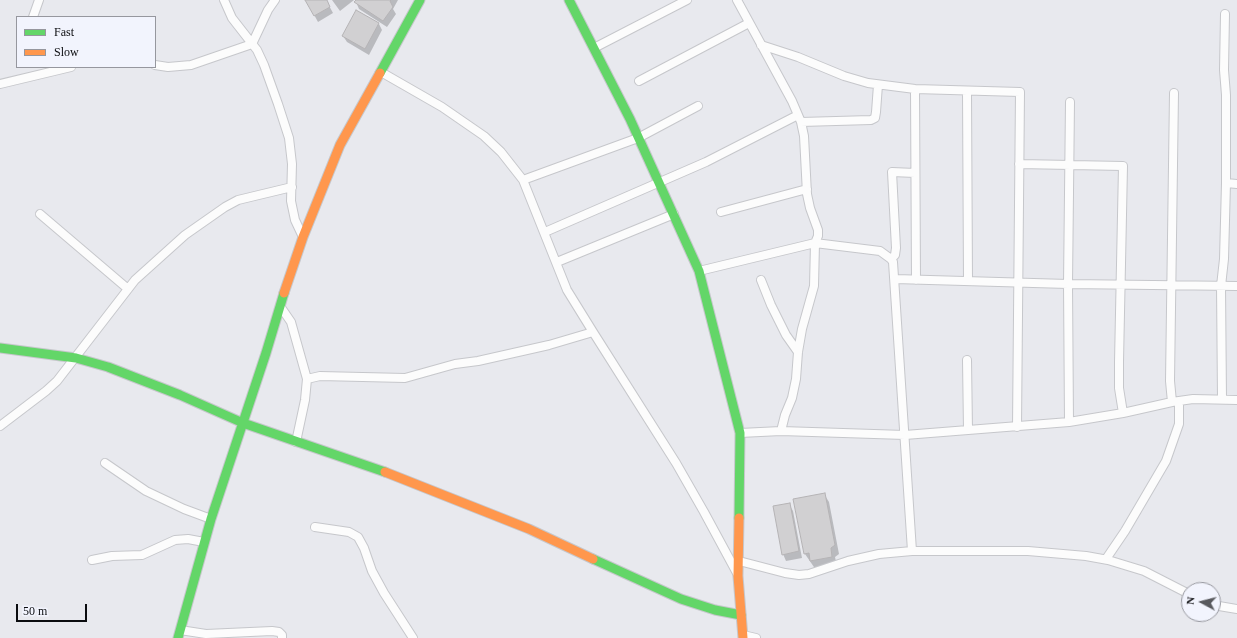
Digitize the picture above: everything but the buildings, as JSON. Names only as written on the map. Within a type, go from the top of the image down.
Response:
[{"type":"street","points":[[33,16],[39,0]]},
{"type":"street","points":[[224,0],[232,18],[257,50],[278,104],[288,138],[292,164],[291,201],[295,220],[303,237]]},
{"type":"street","points":[[156,66],[168,67],[192,65],[252,44],[268,10],[275,0]]},
{"type":"street","points":[[282,638],[282,635],[279,632],[272,631],[179,634],[211,519],[303,237],[340,145],[420,0]]},
{"type":"street","points":[[569,0],[659,182],[698,271],[740,433],[738,576],[741,615],[743,637],[756,638]]},
{"type":"street","points":[[594,48],[687,0]]},
{"type":"street","points":[[737,0],[792,101],[800,119],[804,136],[807,189],[810,208],[818,230],[818,236],[815,243],[814,286],[802,329],[792,398],[785,415],[781,431]]},
{"type":"street","points":[[1222,399],[1221,286],[1224,259],[1226,184],[1226,95],[1224,70],[1225,14]]},
{"type":"street","points":[[638,81],[749,23]]},
{"type":"street","points":[[761,45],[798,57],[868,84],[967,92],[1020,92],[1017,427]]},
{"type":"street","points":[[0,84],[67,68]]},
{"type":"street","points":[[381,72],[442,107],[484,136],[501,152],[523,180],[567,290],[676,463],[738,576]]},
{"type":"street","points":[[545,232],[706,162],[800,119],[871,120],[875,118],[878,85]]},
{"type":"street","points":[[915,89],[916,280]]},
{"type":"street","points":[[967,92],[968,281]]},
{"type":"street","points":[[1106,559],[1125,531],[1166,461],[1179,424],[1176,401],[1170,380],[1174,93]]},
{"type":"street","points":[[1069,422],[1068,284],[1070,102]]},
{"type":"street","points":[[523,180],[638,138],[698,106]]},
{"type":"street","points":[[1019,164],[1123,166],[1119,381],[1123,413]]},
{"type":"street","points":[[891,259],[895,255],[896,248],[892,172],[915,173]]},
{"type":"street","points":[[1226,184],[1237,184]]},
{"type":"street","points":[[0,426],[57,381],[135,280],[185,235],[225,207],[238,200],[292,187]]},
{"type":"street","points":[[721,212],[807,189]]},
{"type":"street","points":[[40,214],[128,289]]},
{"type":"street","points":[[557,262],[674,214]]},
{"type":"street","points":[[698,271],[815,243],[880,250],[894,262],[912,551]]},
{"type":"street","points":[[895,279],[1068,284],[1237,286]]},
{"type":"street","points":[[761,280],[771,305],[786,335],[798,352]]},
{"type":"street","points":[[280,306],[292,322],[307,379],[305,400],[296,442]]},
{"type":"street","points":[[307,379],[320,376],[406,378],[455,364],[478,361],[549,345],[593,332]]},
{"type":"street","points":[[0,348],[76,358],[108,367],[243,423],[408,481],[522,526],[681,599],[715,610],[741,615]]},
{"type":"street","points":[[967,360],[968,430]]},
{"type":"street","points":[[740,433],[781,431],[905,435],[1069,422],[1123,413],[1176,401],[1194,399],[1237,400]]},
{"type":"street","points":[[105,463],[146,490],[184,509],[211,519]]},
{"type":"street","points":[[315,527],[349,532],[358,537],[364,548],[372,571],[413,638]]},
{"type":"street","points":[[92,560],[112,556],[142,555],[175,540],[188,538],[204,542]]},
{"type":"street","points":[[739,560],[786,573],[799,575],[809,574],[866,556],[879,554],[912,551],[1028,551],[1106,559],[1144,571],[1181,590]]},
{"type":"street","points":[[1221,606],[1236,607]]},
{"type":"traffic: fast","points":[[380,73],[420,0]]},
{"type":"traffic: fast","points":[[569,0],[630,119],[699,271],[740,433],[739,518]]},
{"type":"traffic: fast","points":[[178,638],[211,519],[266,353],[284,293]]},
{"type":"traffic: fast","points":[[0,348],[76,358],[108,367],[180,395],[243,423],[385,472]]},
{"type":"traffic: fast","points":[[593,559],[681,599],[715,610],[741,615]]},
{"type":"traffic: slow","points":[[284,293],[303,237],[340,145],[380,73]]},
{"type":"traffic: slow","points":[[385,472],[529,529],[593,559]]},
{"type":"traffic: slow","points":[[739,518],[738,576],[743,638]]}]
